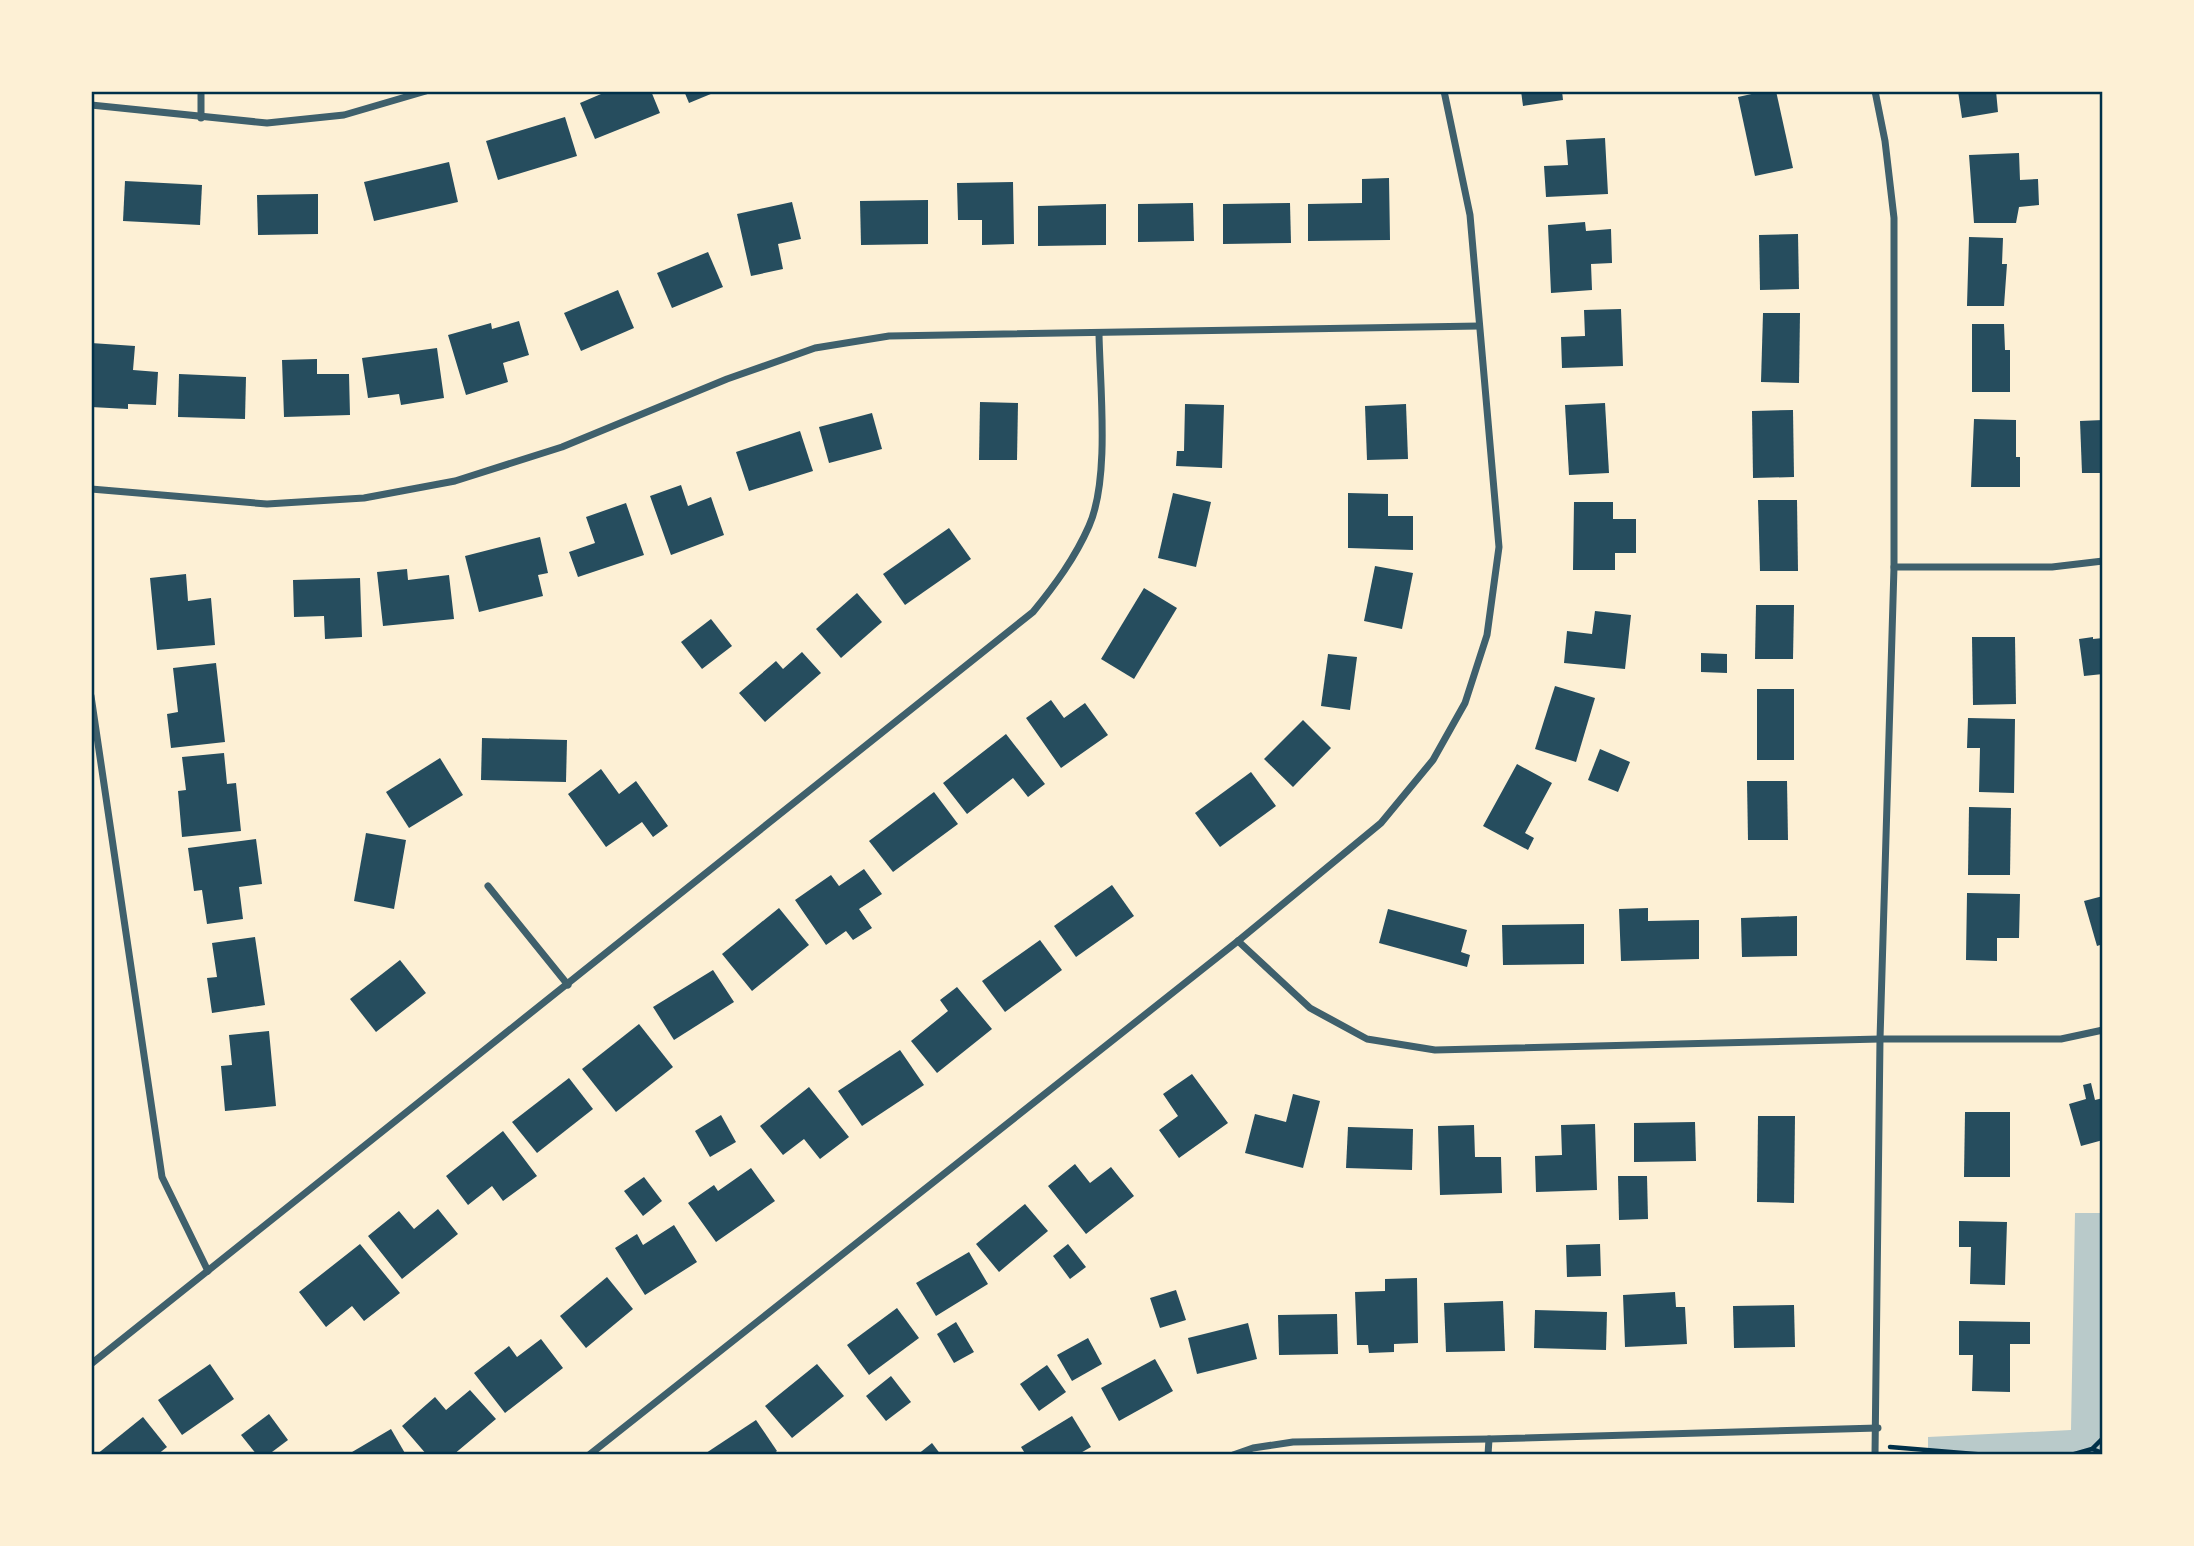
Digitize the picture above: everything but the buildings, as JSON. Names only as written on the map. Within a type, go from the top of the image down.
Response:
[{"type":"street","points":[[201,91],[201,118]]},
{"type":"street","points":[[91,104],[201,118],[267,123],[344,115],[426,91]]},
{"type":"street","points":[[589,1455],[1238,941],[1381,823],[1433,760],[1465,703],[1487,635],[1499,547],[1471,215],[1444,91]]},
{"type":"street","points":[[1875,91],[1885,141],[1894,218],[1894,567],[1880,1039],[1876,1451]]},
{"type":"street","points":[[91,489],[267,503],[364,498],[454,481],[562,447],[727,379],[815,348],[888,337],[1479,326]]},
{"type":"street","points":[[91,1364],[1033,612],[1065,573],[1090,524],[1101,476],[1098,334]]},
{"type":"street","points":[[1894,567],[2052,567],[2103,561]]},
{"type":"street","points":[[91,696],[162,1177],[208,1271]]},
{"type":"street","points":[[488,886],[568,985]]},
{"type":"street","points":[[1238,941],[1310,1007],[1367,1039],[1435,1050],[1880,1039],[2060,1039],[2103,1030]]},
{"type":"street","points":[[1233,1455],[1253,1448],[1293,1442],[1878,1428]]},
{"type":"street","points":[[1488,1455],[1489,1439]]},
{"type":"path","points":[[2071,1455],[2092,1449],[2103,1438]]},
{"type":"path","points":[[2092,1449],[2103,1454]]},
{"type":"path","points":[[1876,1451],[1987,1455]]},
{"type":"shaded area","points":[[2075,1213],[2103,1213],[2103,1455],[1928,1455],[1928,1437],[2071,1430]]}]
